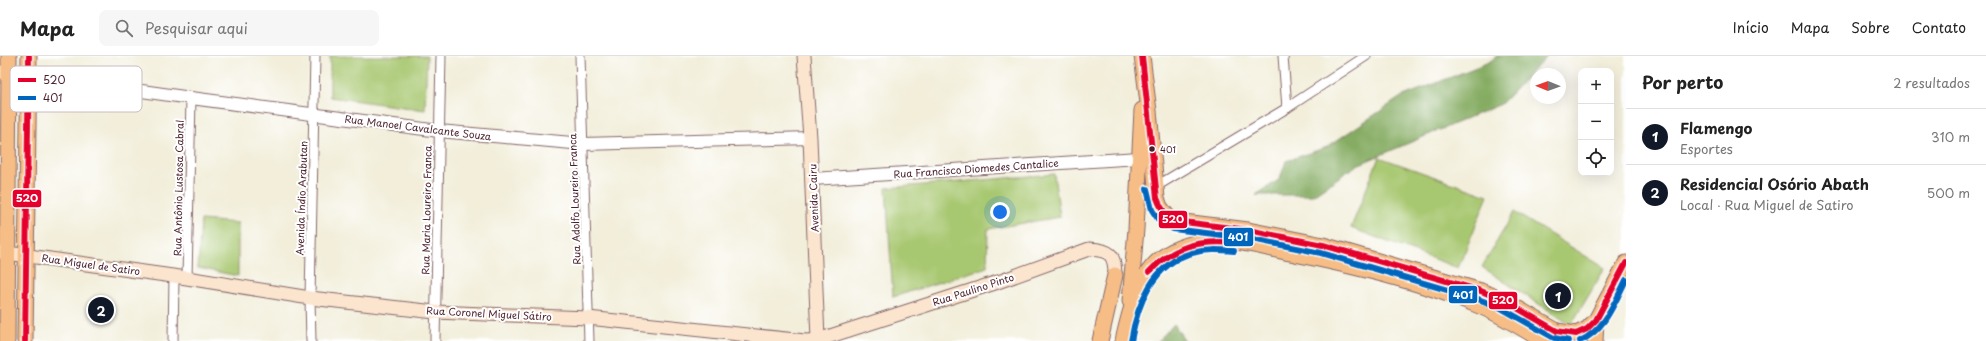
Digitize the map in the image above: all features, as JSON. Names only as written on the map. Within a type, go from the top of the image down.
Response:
[{"type":"main road","points":[[7,341],[4,253],[4,72],[9,56]]},
{"type":"main road","name":"Avenida Cairu","points":[[804,56],[812,179],[811,341]]},
{"type":"main road","points":[[1123,341],[1130,307],[1139,158],[1142,63]]},
{"type":"main road","points":[[1142,63],[1149,111],[1155,187],[1160,207],[1164,214],[1176,221],[1248,230],[1323,245],[1481,291],[1503,300],[1557,331],[1568,334],[1583,332],[1596,320],[1626,263]]},
{"type":"main road","points":[[25,341],[28,112]]},
{"type":"main road","points":[[1130,307],[1149,272],[1160,260],[1178,248],[1195,243],[1208,241],[1222,242],[1262,246],[1359,267],[1477,305],[1518,325],[1543,341]]},
{"type":"main road","name":"Rua Paulino Pinto","points":[[811,341],[998,282],[1089,249],[1103,250],[1112,255],[1115,263],[1115,275]]},
{"type":"main road","name":"Rua Miguel de Satiro","points":[[4,253],[181,277]]},
{"type":"main road","points":[[1100,341],[1115,275]]},
{"type":"main road","name":"Rua Coronel Miguel Sátiro","points":[[181,277],[310,298],[435,312],[588,318],[764,339],[811,341]]},
{"type":"main road","points":[[1595,341],[1596,320]]},
{"type":"street","name":"Avenida Índio Arabutan","points":[[311,341],[310,298],[315,56]]},
{"type":"street","name":"Rua Maria Loureiro Franca","points":[[435,341],[441,56]]},
{"type":"street","name":"Rua Adolfo Loureiro Franca","points":[[580,56],[589,341]]},
{"type":"street","points":[[1283,56],[1287,108]]},
{"type":"street","points":[[1155,187],[1287,108],[1366,56]]},
{"type":"street","name":"Rua Manoel Cavalcante Souza","points":[[142,91],[439,131],[583,144],[810,138]]},
{"type":"street","name":"Rua Antônio Lustosa Cabral","points":[[173,341],[181,277],[191,98]]},
{"type":"street","name":"Rua Francisco Diomedes Cantalice","points":[[812,179],[1139,158]]},
{"type":"green space","points":[[330,56],[427,56],[425,110],[330,97]]},
{"type":"green space","points":[[1497,56],[1547,56],[1536,68],[1530,68],[1530,74],[1501,104],[1357,165],[1313,195],[1256,195],[1280,179],[1286,161],[1327,147],[1401,97],[1489,62]]},
{"type":"green space","points":[[1379,157],[1488,196],[1458,268],[1351,228]]},
{"type":"green space","points":[[1054,174],[1060,217],[988,229],[987,267],[893,297],[886,188]]},
{"type":"green space","points":[[1514,212],[1605,268],[1571,325],[1482,267]]},
{"type":"green space","points":[[201,220],[238,223],[238,276],[198,268]]},
{"type":"green space","points":[[1174,324],[1185,341],[1158,341]]},
{"type":"transit line","name":"520","points":[[29,56],[29,66]]},
{"type":"transit line","name":"520","points":[[1142,56],[1157,198],[1164,212],[1176,221],[1248,230],[1323,245],[1481,291],[1503,300],[1557,331],[1576,334],[1587,329],[1596,320],[1626,263]]},
{"type":"transit line","name":"520","points":[[25,341],[28,112]]},
{"type":"transit line","name":"401","points":[[1147,189],[1152,210],[1158,219],[1173,229],[1247,238],[1321,253],[1478,299],[1499,307],[1554,338],[1569,341]]},
{"type":"transit line","name":"520","points":[[1149,272],[1168,256],[1188,246],[1210,242],[1235,243]]},
{"type":"transit line","name":"401","points":[[1131,341],[1138,313],[1149,287],[1167,266],[1178,258],[1192,253],[1213,250],[1234,251]]},
{"type":"transit line","name":"401","points":[[1580,341],[1589,336],[1602,323],[1613,307],[1626,280]]},
{"type":"place","name":"401","points":[[1152,149]]},
{"type":"place","name":"Flamengo","points":[[1558,296]]},
{"type":"place","name":"Residencial Osório Abath","points":[[101,310]]}]
